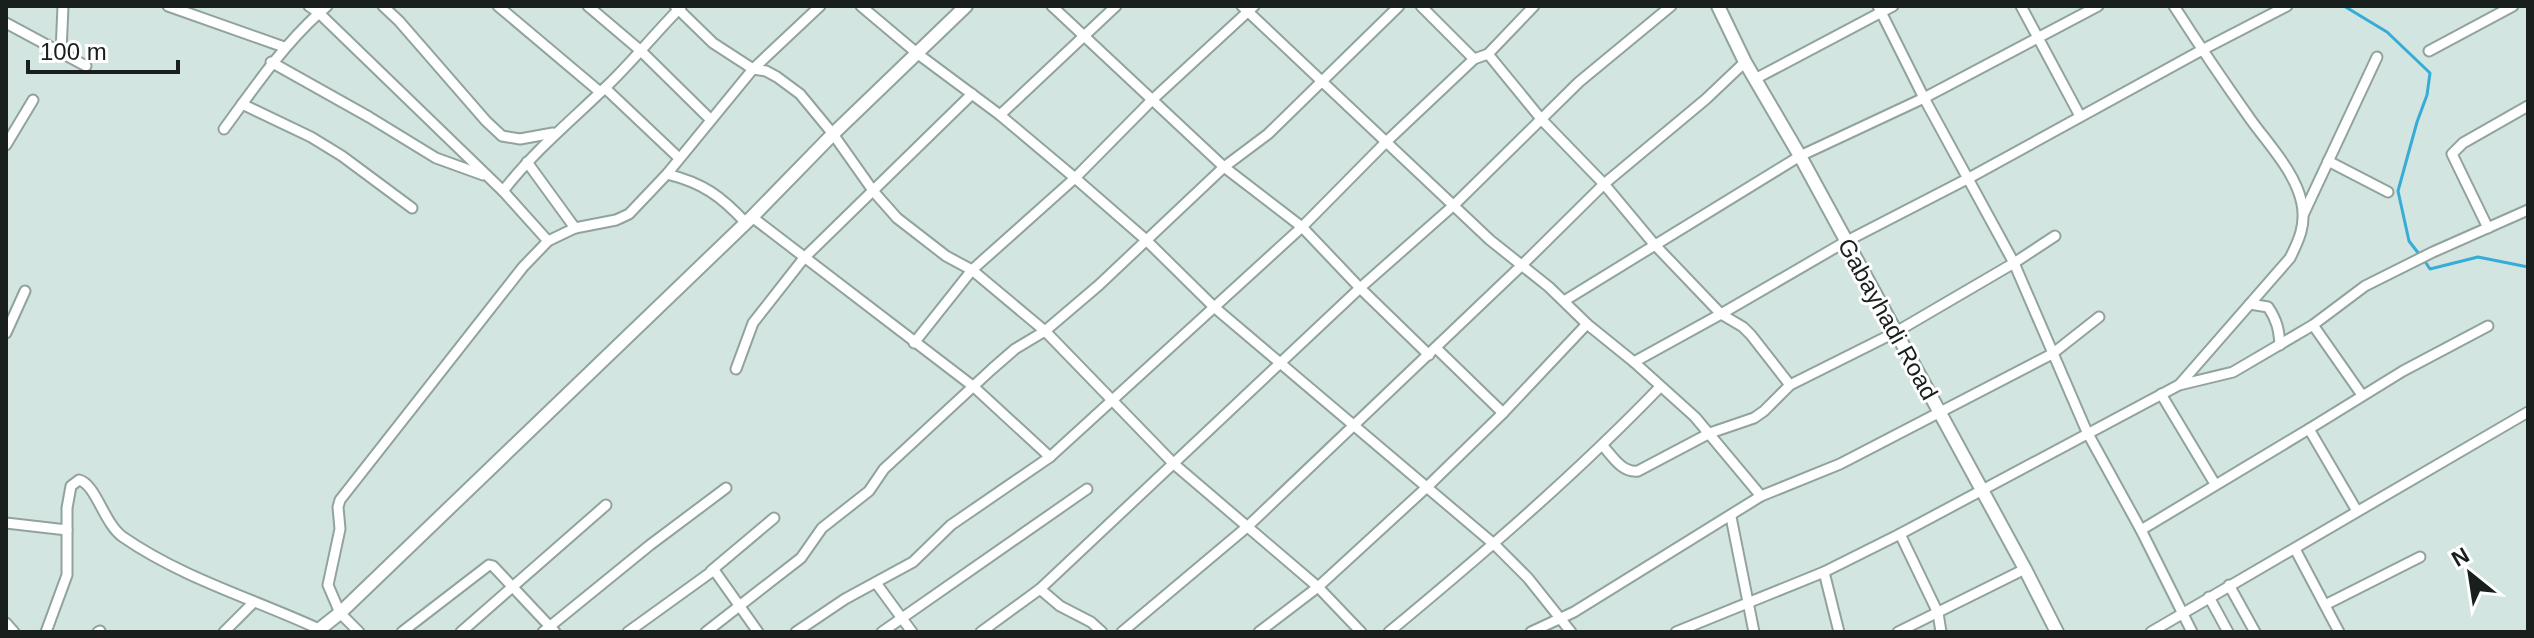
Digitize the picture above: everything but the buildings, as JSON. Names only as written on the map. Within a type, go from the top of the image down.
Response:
[{"type":"street","points":[[61,52],[63,6]]},
{"type":"street","points":[[168,6],[284,47]]},
{"type":"street","points":[[309,6],[323,10],[503,191],[548,241]]},
{"type":"street","points":[[383,6],[495,131],[502,136],[520,139],[554,133]]},
{"type":"street","points":[[498,6],[603,90],[679,158]]},
{"type":"street","points":[[588,6],[641,51],[710,119]]},
{"type":"street","points":[[359,632],[340,613],[328,580],[340,529],[338,503],[523,267],[548,241],[575,228],[629,214],[667,174],[753,69],[820,6]]},
{"type":"street","points":[[861,6],[1075,178],[1145,239],[1214,307],[1495,545],[1528,578],[1571,632]]},
{"type":"street","points":[[46,632],[67,575],[67,508],[71,486],[79,480],[88,484],[108,522],[122,536],[171,565],[318,630],[340,613],[749,220],[966,6]]},
{"type":"street","points":[[1052,6],[1224,167],[1302,227],[1360,288],[1503,413]]},
{"type":"street","points":[[1000,115],[1116,6]]},
{"type":"street","points":[[706,632],[801,558],[822,528],[869,491],[884,469],[1015,349],[1045,331],[1099,285],[1224,167],[1268,134],[1399,6]]},
{"type":"street","points":[[1421,6],[1474,59]]},
{"type":"street","points":[[796,632],[845,599],[913,562],[951,525],[1050,457],[1302,227],[1474,59],[1488,54],[1534,6]]},
{"type":"street","points":[[981,632],[1040,589],[1360,288],[1454,205],[1579,82],[1671,6]]},
{"type":"street","name":"Gabayhadi Road","points":[[1718,6],[1745,62],[1800,156],[2057,632]]},
{"type":"street","points":[[1755,79],[1879,9],[1893,6]]},
{"type":"street","points":[[2021,6],[2080,116]]},
{"type":"street","points":[[1564,301],[1800,156],[1924,98],[2098,6]]},
{"type":"street","points":[[2174,6],[2290,176],[2301,200],[2303,214],[2300,237],[2290,258],[2179,385]]},
{"type":"street","points":[[1634,362],[1845,242],[2287,6]]},
{"type":"street","points":[[2429,51],[2513,6]]},
{"type":"street","points":[[503,191],[554,133],[603,90],[679,7],[713,43],[753,69],[766,71],[789,85],[809,104],[897,218],[920,238],[972,270],[1045,331],[1174,464],[1318,587],[1361,632]]},
{"type":"street","points":[[914,343],[972,270],[1075,178],[1248,8],[1454,205],[1695,417],[1761,496]]},
{"type":"street","points":[[1879,9],[2014,263],[2087,432],[2192,632]]},
{"type":"street","points":[[224,129],[271,62],[323,10]]},
{"type":"street","points":[[6,23],[86,66]]},
{"type":"street","points":[[1488,54],[1542,120],[1604,184],[1654,244],[1721,314],[1751,335],[1790,385]]},
{"type":"street","points":[[2303,214],[2377,57]]},
{"type":"street","points":[[271,62],[436,158],[485,176]]},
{"type":"street","points":[[1122,632],[1247,527],[1604,184],[1706,99],[1745,62]]},
{"type":"street","points":[[736,369],[753,323],[804,258],[972,94]]},
{"type":"street","points":[[6,145],[33,100]]},
{"type":"street","points":[[242,104],[311,137],[412,208]]},
{"type":"street","points":[[2488,228],[2452,154],[2463,143],[2528,106]]},
{"type":"street","points":[[2328,161],[2388,192]]},
{"type":"street","points":[[527,162],[575,228]]},
{"type":"street","points":[[667,174],[702,185],[804,258],[974,387],[1050,457]]},
{"type":"street","points":[[1676,632],[1824,572],[2179,385],[2233,372],[2313,325],[2365,286],[2528,210]]},
{"type":"street","points":[[1603,446],[1624,469],[1638,471],[1710,433],[1754,418],[1790,385],[1896,332],[2055,236]]},
{"type":"street","points":[[6,333],[25,291]]},
{"type":"street","points":[[2250,304],[2268,307],[2279,327],[2280,345]]},
{"type":"street","points":[[1531,632],[1574,612],[1761,496],[1840,464],[2052,354],[2099,317]]},
{"type":"street","points":[[1259,632],[1318,587],[1427,487],[1587,324]]},
{"type":"street","points":[[2313,325],[2362,395]]},
{"type":"street","points":[[2141,530],[2362,395],[2488,326]]},
{"type":"street","points":[[1389,632],[1495,545],[1603,446],[1660,387]]},
{"type":"street","points":[[2161,394],[2215,484]]},
{"type":"street","points":[[2151,632],[2528,412]]},
{"type":"street","points":[[2309,429],[2357,511]]},
{"type":"street","points":[[402,632],[485,567],[493,566],[549,630],[642,551],[726,488]]},
{"type":"street","points":[[882,632],[1087,489]]},
{"type":"street","points":[[461,632],[606,505]]},
{"type":"street","points":[[1731,517],[1754,632]]},
{"type":"street","points":[[628,632],[711,571],[774,518]]},
{"type":"street","points":[[6,523],[67,530]]},
{"type":"street","points":[[1900,534],[1938,613],[1941,632]]},
{"type":"street","points":[[2295,549],[2339,632]]},
{"type":"street","points":[[2325,605],[2420,557]]},
{"type":"street","points":[[1898,632],[2025,569]]},
{"type":"street","points":[[711,571],[716,571],[758,632]]},
{"type":"street","points":[[1824,572],[1839,632]]},
{"type":"street","points":[[876,583],[912,632]]},
{"type":"street","points":[[2229,585],[2255,632]]},
{"type":"street","points":[[1040,589],[1060,606],[1091,622],[1102,632]]},
{"type":"street","points":[[2209,597],[2228,632]]},
{"type":"street","points":[[224,632],[254,602]]},
{"type":"street","points":[[6,623],[14,632]]},
{"type":"waterway","points":[[2344,6],[2387,32],[2430,73],[2427,95],[2398,191],[2409,241],[2419,254]]},
{"type":"waterway","points":[[2424,260],[2430,269],[2478,257],[2528,267]]}]
